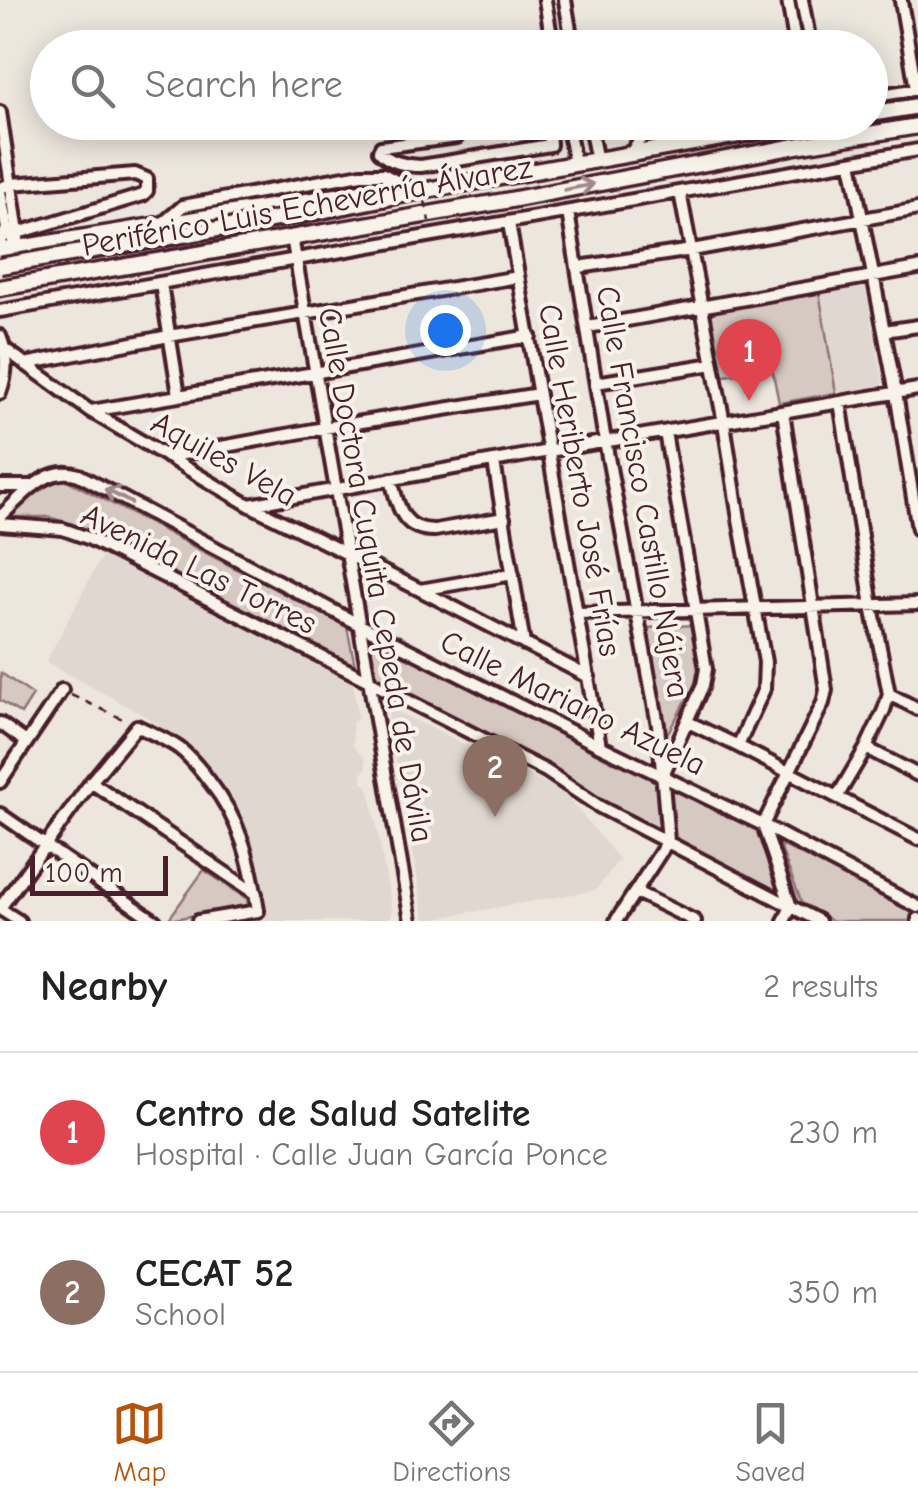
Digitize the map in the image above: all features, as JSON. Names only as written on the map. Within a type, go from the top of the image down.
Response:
[{"type":"highway","points":[[888,111],[918,106]]},
{"type":"highway","name":"Periférico Luis Echeverría Álvarez","points":[[888,131],[918,126]]},
{"type":"highway","name":"Periférico Luis Echeverría Álvarez","points":[[0,266],[300,214],[419,188],[717,140]]},
{"type":"highway","points":[[796,146],[801,140]]},
{"type":"highway","name":"Periférico Luis Echeverría Álvarez","points":[[0,284],[70,276],[505,201],[830,140]]},
{"type":"highway","points":[[14,237],[60,240],[391,187],[419,188]]},
{"type":"highway","points":[[0,252],[14,237]]},
{"type":"highway","points":[[14,237],[31,262],[54,278]]},
{"type":"highway","points":[[0,284],[7,273],[14,237]]},
{"type":"highway","points":[[60,240],[56,260],[62,272],[70,276]]},
{"type":"street","points":[[545,0],[550,30]]},
{"type":"street","points":[[565,0],[571,30]]},
{"type":"street","points":[[788,0],[793,30]]},
{"type":"street","points":[[802,0],[808,30]]},
{"type":"street","points":[[888,94],[917,89],[901,1]]},
{"type":"street","points":[[0,112],[4,188],[14,237]]},
{"type":"street","points":[[434,140],[381,147],[379,151],[385,158],[422,166],[550,145],[550,140]]},
{"type":"street","points":[[570,140],[574,165]]},
{"type":"street","points":[[593,140],[597,161]]},
{"type":"street","points":[[630,156],[639,140]]},
{"type":"street","points":[[0,311],[918,150]]},
{"type":"street","points":[[851,162],[896,392],[918,530]]},
{"type":"street","points":[[0,243],[143,194],[149,186],[148,180],[135,174],[4,188]]},
{"type":"street","points":[[680,192],[714,364],[766,676],[738,746]]},
{"type":"street","points":[[578,267],[918,209]]},
{"type":"street","name":"Calle Francisco Castillo Nájera","points":[[568,212],[658,725],[668,841]]},
{"type":"street","name":"Calle Heriberto José Frías","points":[[508,222],[600,746]]},
{"type":"street","name":"Calle Doctora Cuquita Cepeda de Dávila","points":[[292,237],[410,921]]},
{"type":"street","points":[[588,327],[918,268]]},
{"type":"street","points":[[25,364],[518,276]]},
{"type":"street","points":[[161,284],[179,395]]},
{"type":"street","points":[[884,331],[918,326]]},
{"type":"street","points":[[0,336],[5,349],[5,376],[0,393]]},
{"type":"street","points":[[90,411],[530,336]]},
{"type":"street","name":"Aquiles Vela","points":[[5,349],[90,411],[248,505],[589,678]]},
{"type":"street","points":[[596,383],[714,364]]},
{"type":"street","points":[[248,505],[918,389]]},
{"type":"street","points":[[166,458],[539,394]]},
{"type":"street","points":[[837,797],[866,748],[889,694],[840,402]]},
{"type":"street","points":[[782,412],[826,690],[763,825],[791,907],[784,921]]},
{"type":"street","points":[[662,776],[703,686],[706,669],[664,432]]},
{"type":"street","points":[[494,462],[524,644]]},
{"type":"street","name":"Calle Mariano Azuela","points":[[0,521],[51,474],[66,471],[80,475],[358,624],[918,906]]},
{"type":"street","points":[[391,478],[400,514],[424,530],[504,518]]},
{"type":"street","points":[[0,486],[35,486]]},
{"type":"street","name":"Avenida Las Torres","points":[[0,521],[76,533],[546,771],[600,808],[819,921]]},
{"type":"street","points":[[420,590],[512,574]]},
{"type":"street","points":[[578,613],[918,604]]},
{"type":"street","points":[[0,782],[62,690]]},
{"type":"street","points":[[889,694],[918,709]]},
{"type":"street","points":[[688,722],[918,840]]},
{"type":"street","points":[[0,723],[26,742]]},
{"type":"street","points":[[19,921],[0,908],[137,726],[180,748],[192,759],[220,794],[246,848],[258,912],[198,921]]},
{"type":"street","points":[[866,748],[918,775]]},
{"type":"street","points":[[92,782],[256,894]]},
{"type":"street","points":[[0,814],[155,921]]},
{"type":"street","points":[[616,921],[668,841]]},
{"type":"street","points":[[636,892],[694,921]]},
{"type":"path","points":[[419,188],[429,221]]},
{"type":"path","points":[[62,690],[137,726]]},
{"type":"shaded area","points":[[865,284],[883,385],[836,393],[819,292]]},
{"type":"shaded area","points":[[819,292],[836,393],[779,403],[772,368],[719,377],[709,312]]},
{"type":"shaded area","points":[[53,477],[61,477],[347,627],[355,666],[83,528],[49,517],[12,517],[11,512]]},
{"type":"shaded area","points":[[103,554],[353,684],[358,717],[352,723],[353,746],[365,759],[362,783],[369,787],[392,910],[390,921],[266,921],[249,835],[227,790],[196,752],[147,717],[46,662]]},
{"type":"shaded area","points":[[693,625],[701,674],[666,736],[648,628]]},
{"type":"shaded area","points":[[374,641],[613,762],[624,761],[656,778],[661,830],[582,792],[566,775],[377,678],[371,647]]},
{"type":"shaded area","points":[[1,673],[33,695],[21,714],[0,700]]},
{"type":"shaded area","points":[[387,707],[562,791],[619,859],[596,890],[425,920]]},
{"type":"shaded area","points":[[669,786],[762,832],[785,898],[675,839]]},
{"type":"shaded area","points":[[779,844],[912,909],[910,921],[832,921],[803,906]]},
{"type":"shaded area","points":[[204,870],[247,899],[248,906],[168,920]]},
{"type":"place","name":"Centro de Salud Satelite","points":[[749,401]]},
{"type":"place","name":"CECAT 52","points":[[495,817]]}]
